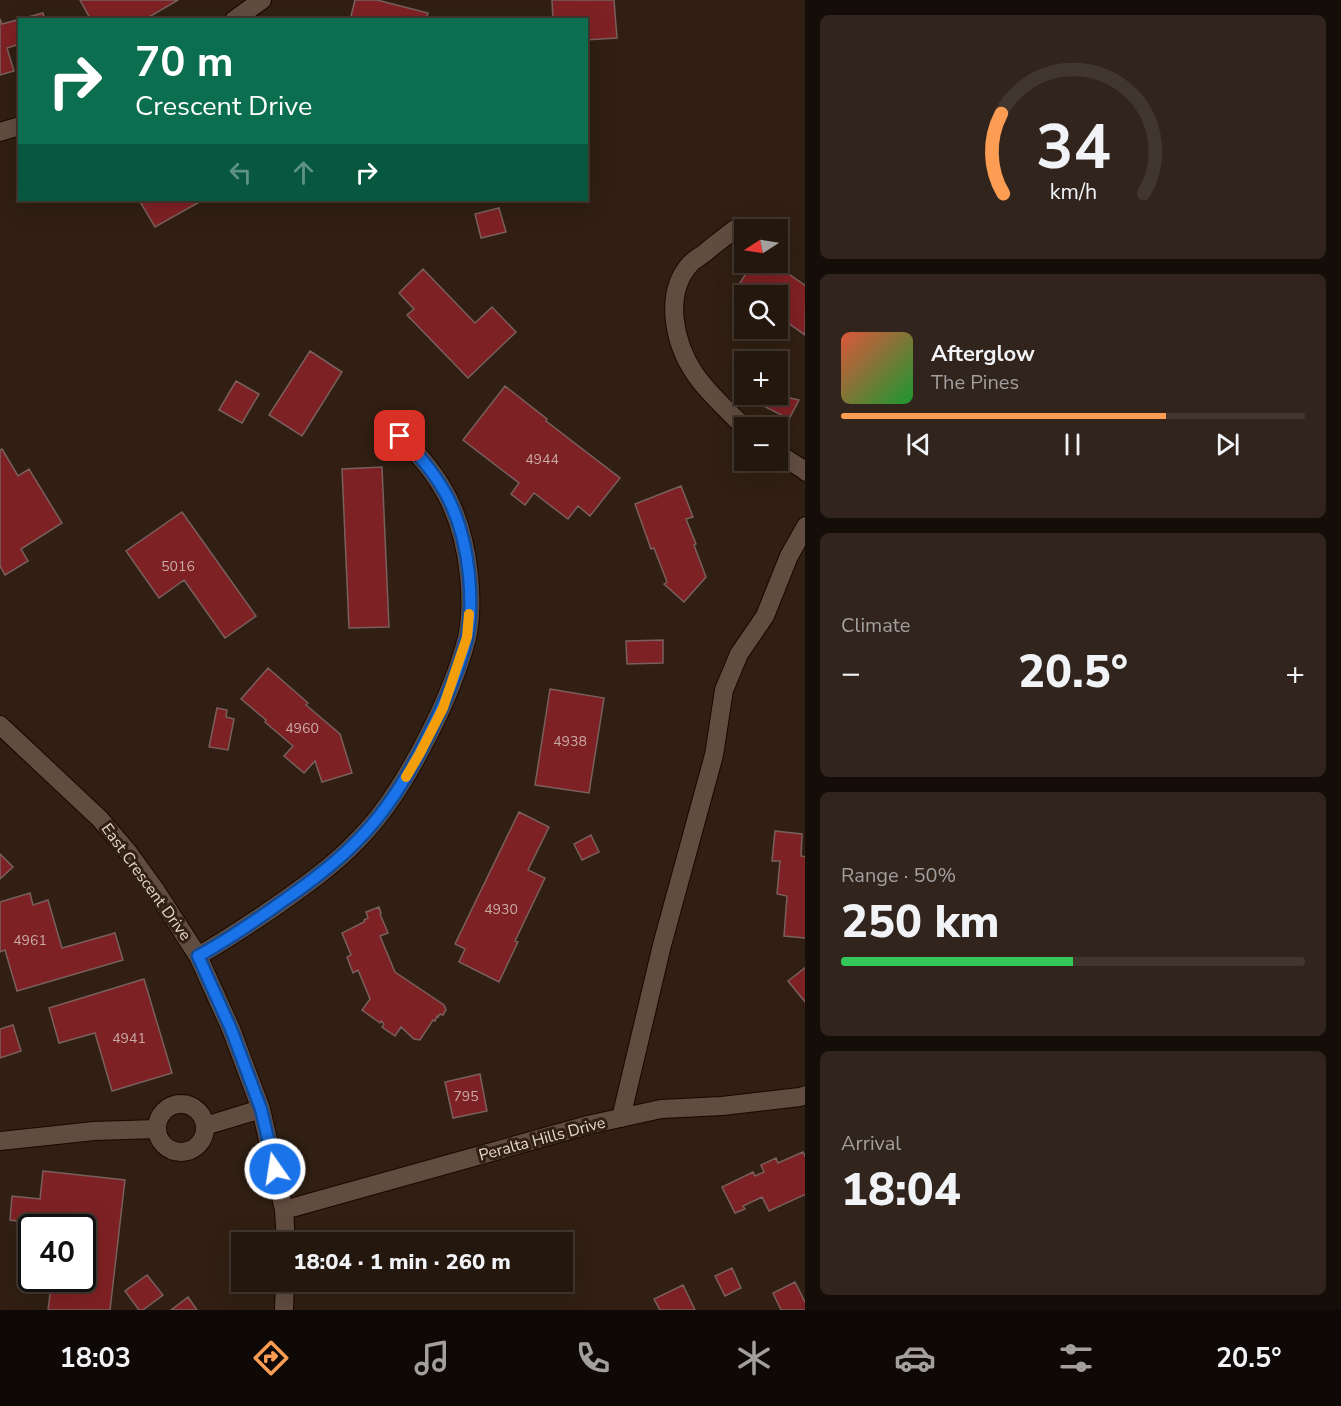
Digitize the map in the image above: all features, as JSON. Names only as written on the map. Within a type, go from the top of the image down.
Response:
[{"type":"street","points":[[237,18],[262,0]]},
{"type":"street","points":[[0,132],[18,127]]},
{"type":"street","points":[[734,230],[691,264],[678,284],[674,306],[676,329],[683,352],[695,375],[734,417]]},
{"type":"street","points":[[198,956],[219,945],[304,887],[358,841],[396,792],[420,753],[443,708],[467,637],[471,595],[466,551],[458,520],[445,491],[416,451],[400,436]]},
{"type":"street","points":[[788,460],[805,471]]},
{"type":"street","points":[[621,1118],[662,945],[714,755],[724,690],[739,654],[765,616],[789,556],[805,528]]},
{"type":"street","name":"East Crescent Drive","points":[[0,725],[100,819],[154,888],[198,956],[231,1029],[261,1109],[284,1210],[285,1232]]},
{"type":"street","name":"Peralta Hills Drive","points":[[284,1210],[588,1125],[661,1109],[722,1106],[805,1095]]},
{"type":"street","points":[[184,1104],[198,1112],[205,1126],[202,1141],[197,1147],[183,1153],[168,1149],[162,1144],[157,1129],[158,1121],[168,1108],[184,1104]]},
{"type":"street","points":[[205,1126],[261,1109]]},
{"type":"street","points":[[0,1141],[94,1131],[157,1129]]},
{"type":"street","points":[[284,1310],[285,1292]]},
{"type":"building","points":[[80,0],[178,0],[147,18],[90,18]]},
{"type":"building","points":[[355,0],[377,0],[428,13],[427,18],[350,18]]},
{"type":"building","points":[[552,0],[614,0],[617,38],[588,40],[588,18],[553,18]]},
{"type":"building","points":[[43,13],[44,18],[24,18]]},
{"type":"building","points":[[0,19],[2,24],[18,20],[18,45],[7,48],[14,71],[0,75]]},
{"type":"building","points":[[140,201],[201,201],[155,227]]},
{"type":"building","points":[[499,208],[506,232],[481,238],[475,214]]},
{"type":"building","points":[[423,269],[475,323],[492,307],[516,332],[468,378],[407,315],[414,309],[399,293]]},
{"type":"building","points":[[747,273],[788,273],[805,285],[805,335],[788,323],[788,285],[738,285]]},
{"type":"building","points":[[310,351],[342,372],[302,436],[269,415]]},
{"type":"building","points":[[236,381],[259,394],[242,423],[219,410]]},
{"type":"building","points":[[505,386],[620,478],[590,516],[578,506],[568,519],[534,493],[525,505],[511,494],[519,483],[463,440]]},
{"type":"building","points":[[788,397],[799,400],[789,419],[762,405],[788,405]]},
{"type":"building","points":[[2,449],[18,476],[29,469],[62,523],[21,549],[28,561],[5,575],[0,566],[0,450]]},
{"type":"building","points":[[382,467],[389,627],[349,628],[342,469]]},
{"type":"building","points":[[681,486],[693,517],[686,519],[706,577],[684,602],[664,584],[667,582],[654,548],[651,549],[635,504]]},
{"type":"building","points":[[182,512],[256,616],[225,638],[184,580],[159,598],[126,551]]},
{"type":"building","points":[[663,640],[663,663],[627,664],[626,641]]},
{"type":"building","points":[[268,668],[340,734],[352,773],[322,782],[315,761],[304,773],[284,756],[293,746],[241,699]]},
{"type":"building","points":[[550,689],[604,698],[589,793],[535,785]]},
{"type":"building","points":[[217,708],[227,710],[226,717],[234,719],[228,750],[209,747]]},
{"type":"building","points":[[519,812],[549,827],[528,870],[545,878],[515,941],[518,942],[499,982],[459,962],[465,949],[455,944]]},
{"type":"building","points":[[775,831],[802,834],[801,856],[805,857],[805,938],[784,936],[787,896],[777,894],[780,861],[772,861]]},
{"type":"building","points":[[591,835],[599,852],[582,860],[574,844]]},
{"type":"building","points":[[0,854],[13,867],[0,879]]},
{"type":"building","points":[[30,893],[33,905],[48,900],[62,948],[115,933],[123,960],[17,991],[5,950],[0,952],[0,902]]},
{"type":"building","points":[[379,907],[388,933],[380,936],[395,972],[444,1005],[446,1010],[443,1015],[440,1014],[435,1021],[433,1020],[420,1040],[414,1039],[401,1027],[395,1036],[382,1027],[384,1024],[381,1021],[380,1023],[362,1010],[370,999],[358,970],[353,973],[347,957],[351,955],[342,933],[364,922],[368,918],[366,912]]},
{"type":"building","points":[[805,968],[805,1002],[788,981]]},
{"type":"building","points":[[144,979],[172,1073],[112,1091],[95,1033],[59,1043],[49,1008]]},
{"type":"building","points":[[13,1025],[21,1051],[0,1058],[0,1029]]},
{"type":"building","points":[[480,1074],[487,1111],[453,1118],[445,1082]]},
{"type":"building","points":[[803,1152],[805,1156],[805,1194],[769,1211],[762,1197],[743,1206],[745,1209],[735,1213],[722,1187],[753,1172],[755,1176],[764,1172],[761,1165],[776,1158],[778,1163]]},
{"type":"building","points":[[43,1171],[125,1180],[110,1310],[48,1310],[50,1292],[96,1292],[96,1214],[18,1214],[18,1221],[10,1220],[12,1196],[40,1199]]},
{"type":"building","points":[[732,1268],[741,1288],[725,1296],[715,1276]]},
{"type":"building","points":[[147,1275],[163,1295],[143,1310],[139,1310],[125,1291]]},
{"type":"building","points":[[795,1282],[805,1302],[805,1310],[781,1310],[773,1293]]},
{"type":"building","points":[[683,1285],[695,1310],[660,1310],[654,1299]]},
{"type":"building","points":[[188,1297],[197,1310],[171,1310]]},
{"type":"slow traffic","points":[[406,777],[443,708],[467,637],[469,614]]},
{"type":"route","points":[[275,1169],[261,1109],[231,1029],[198,956],[219,945],[304,887],[358,841],[396,792],[420,753],[443,708],[467,637],[471,595],[466,551],[458,520],[445,491],[416,451],[400,436]]}]
